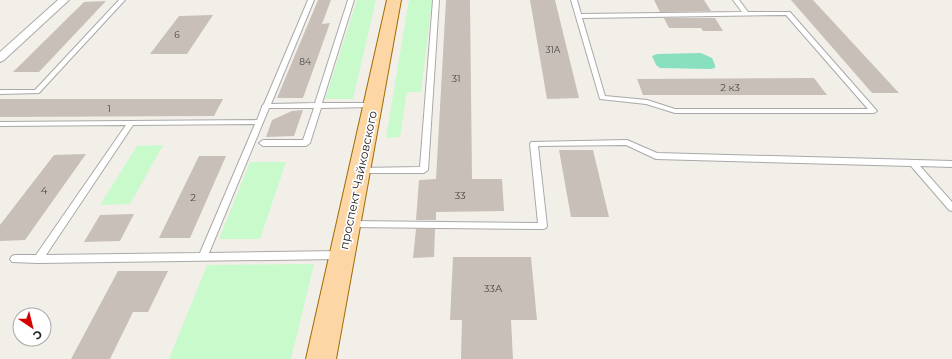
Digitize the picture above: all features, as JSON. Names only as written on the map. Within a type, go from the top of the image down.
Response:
[{"type":"main road","name":"проспект Чайковского","points":[[321,359],[394,0]]},
{"type":"street","points":[[0,58],[64,0]]},
{"type":"lane","points":[[0,92],[37,92],[122,0]]},
{"type":"lane","points":[[202,257],[311,0]]},
{"type":"lane","points":[[262,143],[306,142],[351,0]]},
{"type":"lane","points":[[359,171],[424,170],[436,0]]},
{"type":"lane","points":[[574,0],[602,98],[647,102],[675,111],[874,111],[788,13],[579,16]]},
{"type":"lane","points":[[736,0],[746,13]]},
{"type":"lane","points":[[265,106],[373,105]]},
{"type":"lane","points":[[0,124],[259,122]]},
{"type":"lane","points":[[38,259],[131,123]]},
{"type":"lane","points":[[348,224],[543,226],[534,144],[627,142],[656,156],[952,164]]},
{"type":"lane","points":[[913,163],[952,208]]},
{"type":"lane","points":[[15,259],[342,255]]},
{"type":"green space","points":[[357,0],[376,0],[353,99],[325,99]]},
{"type":"green space","points":[[409,0],[432,0],[421,92],[407,92],[400,137],[386,138]]},
{"type":"green space","points":[[701,53],[712,58],[715,68],[660,68],[656,65],[652,56],[657,54]]},
{"type":"green space","points":[[163,145],[130,204],[100,205],[137,146]]},
{"type":"green space","points":[[250,162],[286,162],[260,239],[219,239]]},
{"type":"green space","points":[[314,264],[291,359],[169,359],[207,265]]},
{"type":"building","points":[[318,0],[331,0],[322,24],[330,23],[303,98],[277,98]]},
{"type":"building","points":[[446,0],[470,0],[472,179],[502,179],[504,211],[436,212],[436,220],[416,220],[419,180],[436,179]]},
{"type":"building","points":[[530,0],[555,0],[579,98],[547,99]]},
{"type":"building","points":[[654,0],[704,0],[711,11],[660,12]]},
{"type":"building","points":[[791,0],[813,0],[899,93],[872,93]]},
{"type":"building","points":[[106,1],[39,72],[13,72],[84,2]]},
{"type":"building","points":[[213,15],[187,54],[150,54],[179,16]]},
{"type":"building","points":[[664,18],[715,18],[723,31],[703,31],[701,28],[669,28]]},
{"type":"building","points":[[814,78],[827,95],[643,95],[637,79]]},
{"type":"building","points":[[0,99],[223,99],[214,116],[0,117]]},
{"type":"building","points":[[303,110],[294,136],[266,137],[272,120],[292,111]]},
{"type":"building","points":[[559,150],[593,150],[609,217],[571,217]]},
{"type":"building","points":[[86,154],[25,240],[0,241],[0,225],[54,155]]},
{"type":"building","points":[[199,156],[226,156],[190,238],[159,238]]},
{"type":"building","points":[[134,214],[120,241],[84,242],[100,215]]},
{"type":"building","points":[[416,229],[435,229],[434,257],[413,258]]},
{"type":"building","points":[[453,257],[531,257],[537,320],[511,320],[513,359],[461,359],[462,320],[450,320]]},
{"type":"building","points":[[118,271],[168,271],[148,312],[133,312],[110,359],[71,359]]}]
